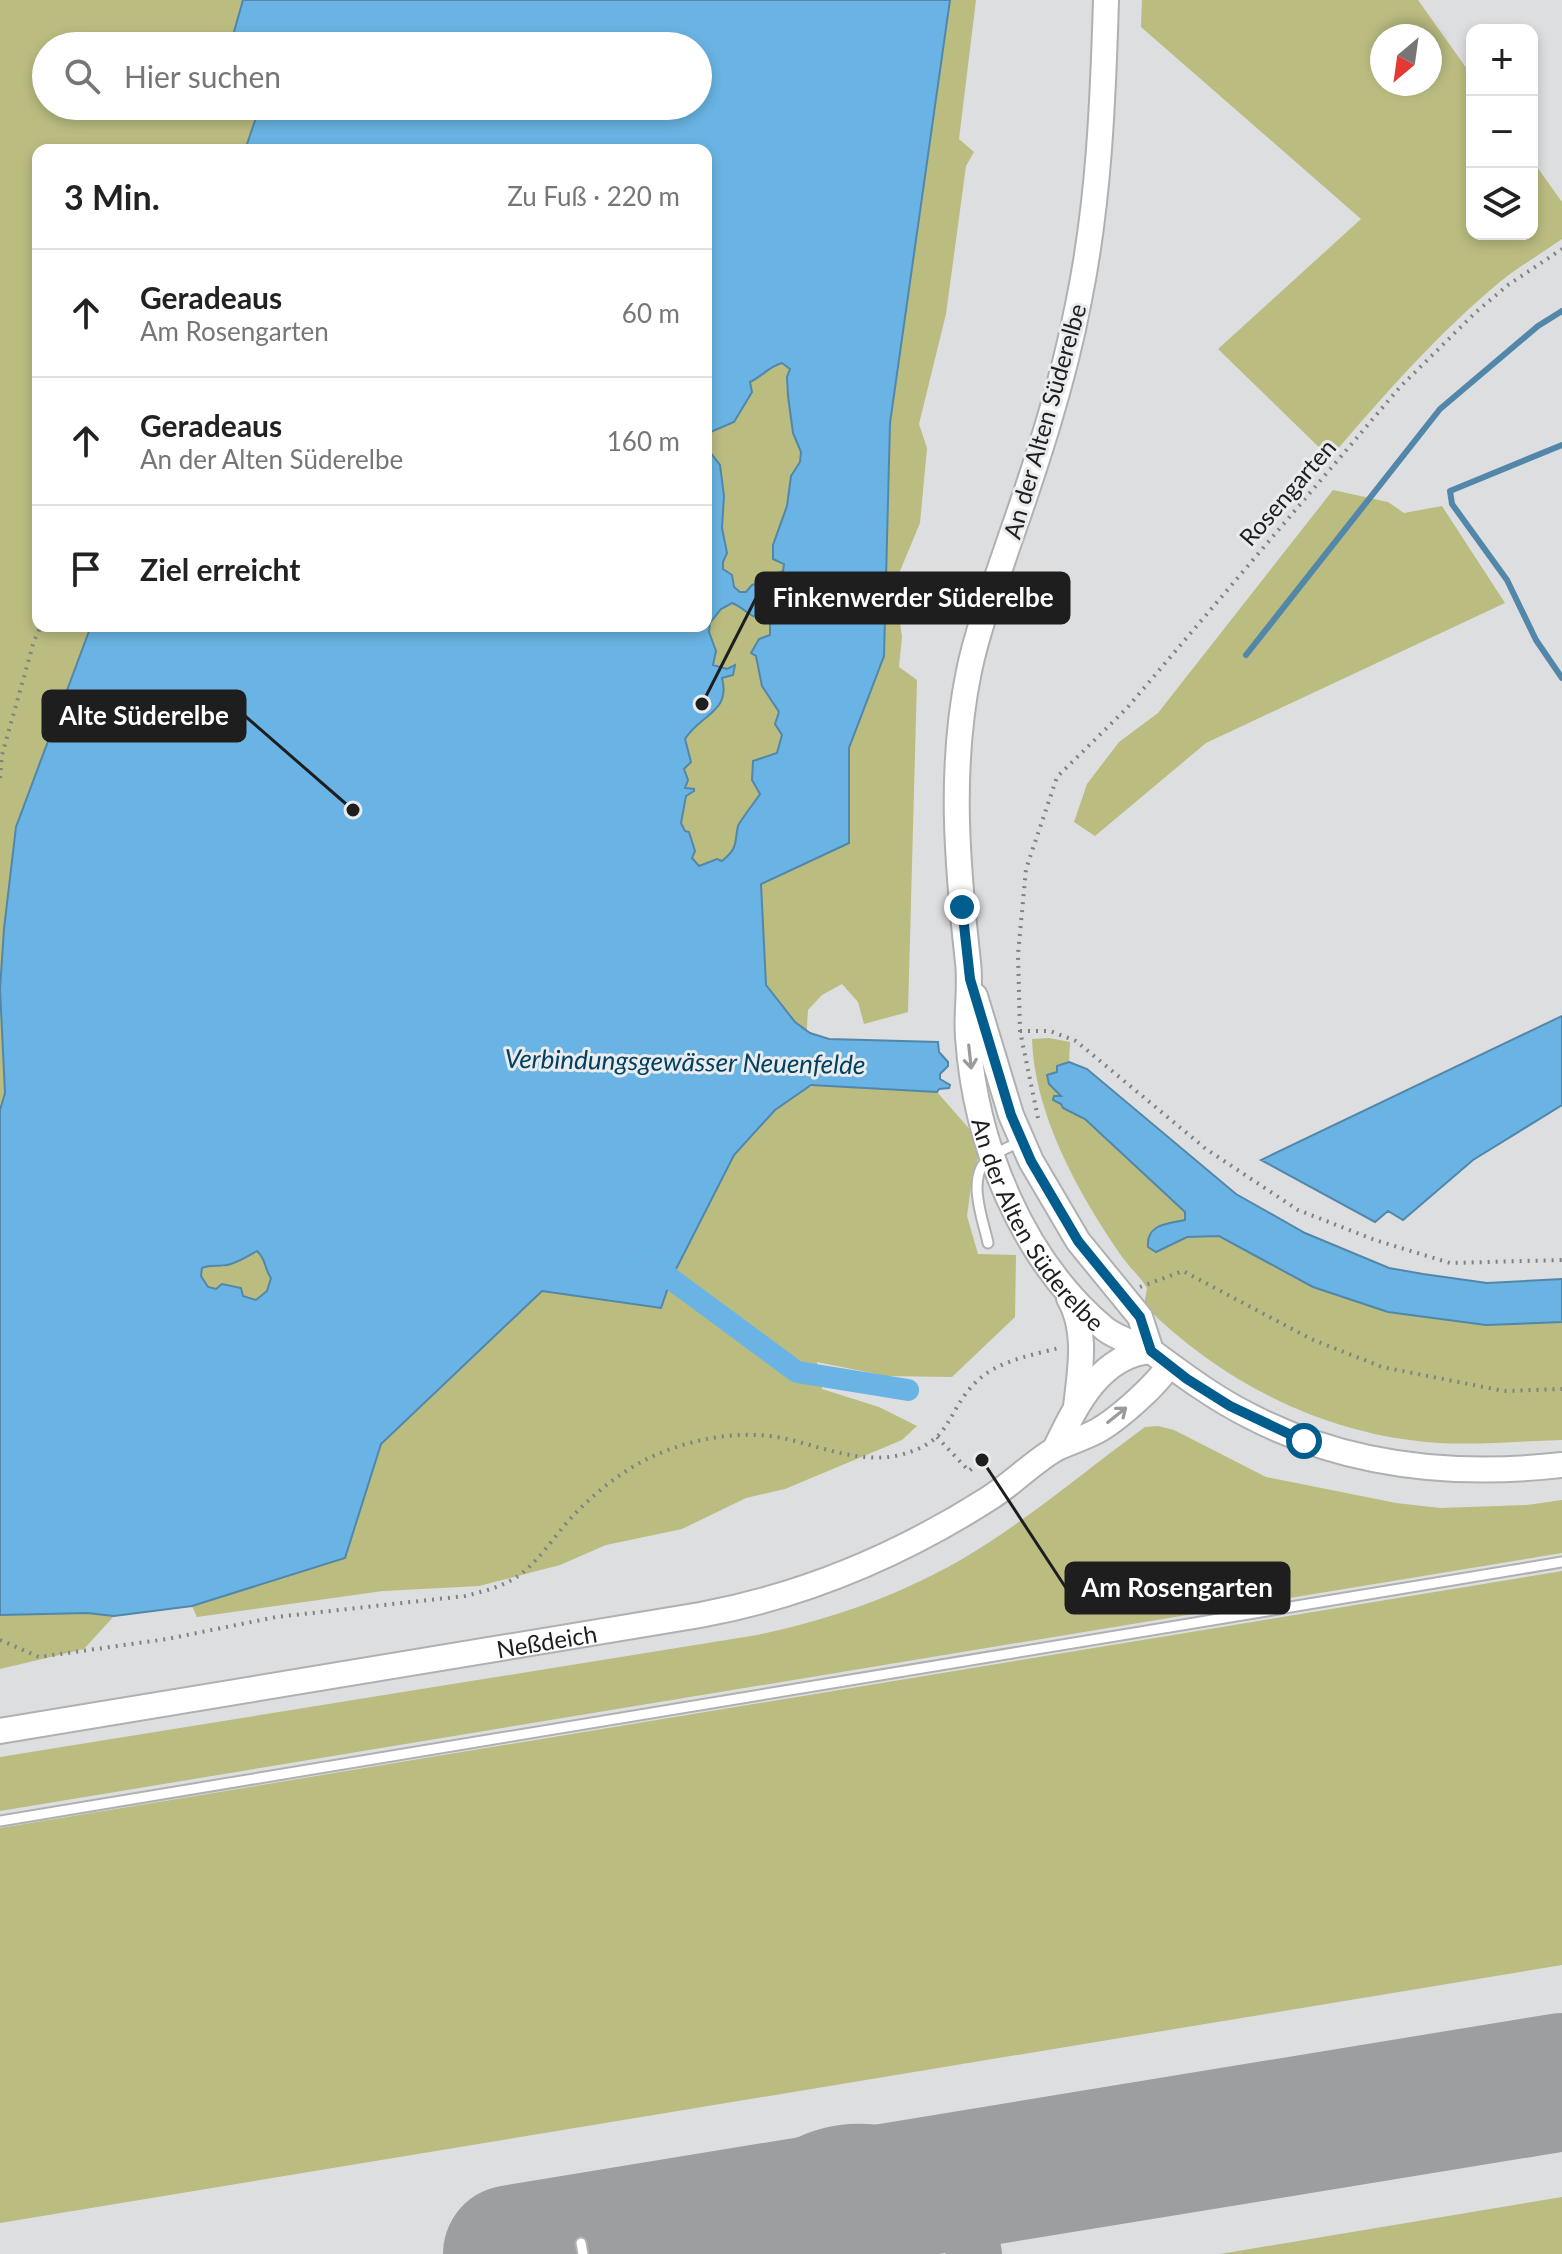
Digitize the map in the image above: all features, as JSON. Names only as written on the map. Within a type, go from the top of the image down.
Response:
[{"type":"main road","name":"An der Alten Süderelbe","points":[[1106,0],[1098,170],[1079,301],[1042,444],[982,619],[962,710],[955,816],[970,979],[968,1033],[973,1082],[993,1155],[1019,1218],[1061,1286],[1106,1330],[1160,1358]]},
{"type":"main road","name":"An der Alten Süderelbe","points":[[970,979],[1001,1084],[1032,1134],[1041,1180],[1078,1241],[1140,1317],[1160,1358]]},
{"type":"main road","points":[[1061,1286],[1077,1312],[1081,1345],[1076,1407]]},
{"type":"main road","name":"Neßdeich","points":[[0,1731],[748,1606],[807,1588],[915,1541],[990,1498],[1055,1449],[1099,1430],[1155,1383],[1160,1358],[1131,1354],[1113,1364],[1076,1407],[1055,1449]]},
{"type":"main road","points":[[1160,1358],[1205,1391],[1250,1417],[1304,1441],[1348,1454],[1403,1465],[1442,1468],[1562,1465]]},
{"type":"lane","points":[[988,1243],[977,1186],[983,1166],[993,1155],[1032,1134]]},
{"type":"lane","points":[[0,1821],[1562,1562]]},
{"type":"lane","points":[[581,2243],[583,2254]]},
{"type":"path","name":"Rosengarten","points":[[1020,1031],[1018,954],[1023,890],[1030,856],[1057,777],[1127,708],[1400,387],[1476,312],[1508,285],[1562,249]]},
{"type":"path","points":[[0,778],[2,755],[38,632]]},
{"type":"path","points":[[1032,1134],[1033,1103],[1020,1031],[1050,1031],[1076,1041],[1206,1149],[1298,1210],[1375,1240],[1450,1263],[1562,1260]]},
{"type":"path","points":[[1140,1293],[1139,1287],[1183,1271],[1311,1339],[1382,1367],[1504,1391],[1562,1389]]},
{"type":"path","points":[[0,1640],[39,1657],[167,1639],[276,1617],[465,1596],[491,1590],[524,1572],[572,1517],[610,1482],[652,1457],[701,1440],[734,1436],[783,1438],[859,1458],[878,1459],[919,1448],[937,1437],[948,1426],[967,1393],[984,1375],[1032,1354],[1081,1345]]},
{"type":"path","points":[[937,1437],[969,1471],[982,1460]]},
{"type":"green space","points":[[0,0],[976,0],[959,139],[974,152],[966,166],[946,314],[919,424],[927,448],[920,523],[895,583],[902,637],[899,667],[917,680],[908,1012],[864,1024],[858,1002],[842,984],[822,995],[808,1010],[803,1089],[848,1085],[937,1092],[973,1133],[978,1158],[967,1216],[978,1254],[1016,1255],[1015,1317],[952,1377],[886,1376],[817,1362],[822,1389],[879,1407],[917,1426],[902,1440],[785,1489],[746,1498],[682,1529],[606,1545],[560,1565],[479,1586],[383,1591],[197,1617],[192,1606],[345,1558],[381,1444],[525,1306],[704,632],[712,632],[712,144],[32,144],[32,632],[89,632],[16,827],[0,989]]},
{"type":"green space","points":[[1142,0],[1418,0],[1435,24],[1370,24],[1370,96],[1442,96],[1442,34],[1466,68],[1466,240],[1538,240],[1538,168],[1562,202],[1562,239],[1501,281],[1455,322],[1391,388],[1330,458],[1218,349],[1361,219],[1141,27]]},
{"type":"green space","points":[[1333,490],[1388,502],[1404,513],[1442,506],[1505,603],[1206,743],[1095,836],[1074,822],[1087,784],[1119,742],[1158,713]]},
{"type":"green space","points":[[0,989],[5,1093],[0,1110]]},
{"type":"green space","points":[[1032,1039],[1070,1042],[1069,1062],[1057,1066],[1057,1072],[1049,1084],[1062,1097],[1063,1108],[1085,1119],[1186,1212],[1185,1220],[1156,1252],[1187,1237],[1217,1236],[1313,1287],[1486,1325],[1562,1322],[1562,1440],[1440,1443],[1357,1430],[1279,1401],[1208,1359],[1144,1305],[1147,1288],[1104,1230],[1074,1179],[1050,1123],[1035,1067]]},
{"type":"green space","points":[[257,1250],[266,1261],[267,1272],[272,1278],[267,1291],[255,1300],[208,1287],[201,1276],[202,1268],[213,1264],[223,1267]]},
{"type":"green space","points":[[1145,1427],[1174,1430],[1266,1477],[1396,1503],[1440,1508],[1527,1505],[1562,1500],[1562,1553],[0,1811],[0,1757],[757,1635],[848,1611],[906,1588],[988,1543]]},
{"type":"green space","points":[[1562,1571],[1562,1965],[0,2223],[0,1828]]},
{"type":"green space","points":[[87,1613],[114,1616],[84,1649],[0,1669],[0,1615]]},
{"type":"green space","points":[[1562,2197],[1562,2254],[1220,2254]]},
{"type":"water","name":"Verbindungsgewässer Neuenfelde","points":[[243,0],[950,0],[890,423],[884,656],[849,748],[849,843],[761,884],[766,985],[795,1022],[810,1033],[829,1039],[938,1042],[939,1052],[948,1062],[940,1079],[950,1085],[937,1092],[811,1085],[775,1110],[734,1155],[671,1279],[661,1308],[542,1291],[381,1444],[345,1558],[192,1606],[114,1616],[87,1613],[0,1615],[0,1110],[5,1093],[0,989],[4,929],[16,827],[89,632],[709,632],[716,651],[713,665],[727,669],[735,665],[733,675],[722,678],[724,690],[718,706],[685,739],[691,762],[684,769],[688,780],[685,788],[694,791],[686,796],[681,823],[689,832],[695,851],[692,858],[699,866],[717,859],[722,861],[731,852],[738,826],[760,794],[752,780],[753,761],[777,753],[782,735],[775,724],[779,712],[762,686],[756,656],[751,653],[759,639],[770,635],[770,621],[766,617],[752,616],[732,603],[721,609],[712,620],[712,455],[720,465],[724,496],[722,528],[727,553],[723,569],[732,575],[734,587],[746,592],[752,585],[783,571],[784,564],[773,559],[773,545],[787,506],[791,476],[800,462],[801,452],[793,433],[788,396],[787,377],[790,369],[782,363],[750,382],[752,392],[734,422],[712,431],[712,144],[247,144],[255,120],[712,120],[712,32],[234,32]],"holes":[[[257,1251],[271,1278],[267,1291],[256,1300],[243,1296],[241,1288],[222,1284],[216,1289],[208,1287],[201,1276],[202,1268],[231,1264]]]},
{"type":"water","points":[[1562,1016],[1562,1105],[1473,1160],[1403,1220],[1388,1211],[1375,1222],[1261,1160]]},
{"type":"water","points":[[1069,1062],[1087,1069],[1236,1194],[1305,1233],[1389,1268],[1487,1283],[1562,1279],[1562,1322],[1486,1325],[1388,1312],[1313,1287],[1219,1236],[1187,1237],[1156,1252],[1148,1247],[1150,1234],[1159,1226],[1185,1220],[1185,1212],[1085,1119],[1053,1100],[1054,1096],[1061,1096],[1049,1084],[1047,1075],[1057,1072],[1057,1066]]},
{"type":"waterway","points":[[1246,655],[1440,409],[1538,326],[1562,311]]},
{"type":"waterway","points":[[1562,445],[1450,491],[1452,504],[1507,580],[1536,640],[1562,678]]},
{"type":"waterway","points":[[649,1259],[671,1279],[797,1372],[908,1390]]},
{"type":"taxiway","points":[[681,2226],[743,2208],[794,2171],[817,2160],[850,2152],[866,2152],[899,2159],[915,2166],[938,2183],[960,2210],[974,2254]]},
{"type":"taxiway","points":[[581,2243],[616,2246],[647,2254]]},
{"type":"runway","points":[[512,2254],[1562,2082]]},
{"type":"place","name":"Finkenwerder Süderelbe","points":[[702,704]]},
{"type":"place","name":"Alte Süderelbe","points":[[353,810]]},
{"type":"place","name":"Am Rosengarten","points":[[982,1460]]},
{"type":"route","points":[[962,907],[970,979],[1011,1115],[1041,1180],[1078,1241],[1140,1317],[1151,1351],[1187,1379],[1230,1406],[1304,1441]]}]
